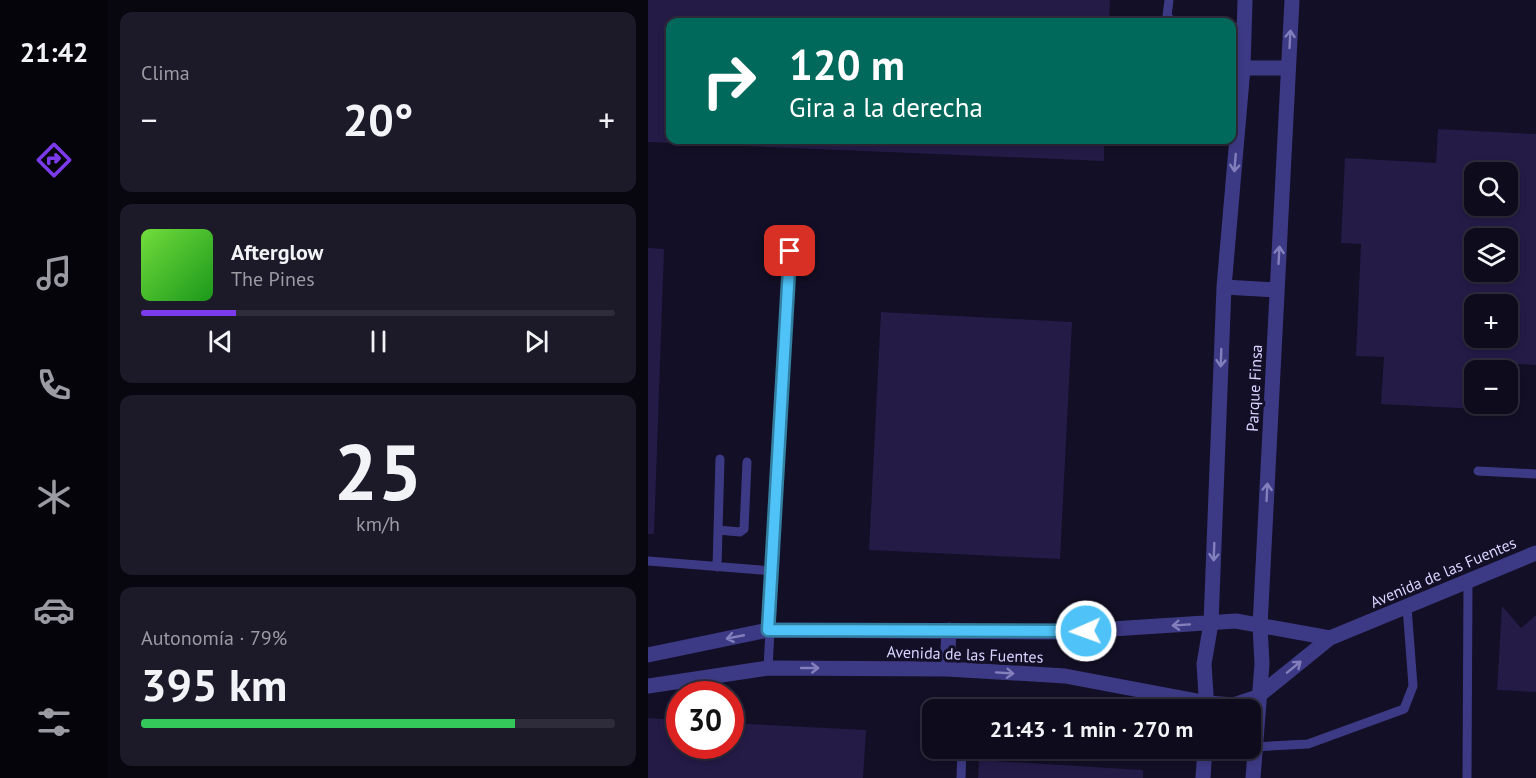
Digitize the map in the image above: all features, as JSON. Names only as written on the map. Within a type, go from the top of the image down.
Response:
[{"type":"street","points":[[1207,699],[1204,664],[1211,623],[1224,287],[1243,68],[1238,27],[1245,0]]},
{"type":"street","name":"Parque Finsa","points":[[1257,697],[1262,664],[1260,626],[1292,0]]},
{"type":"street","points":[[1243,68],[1288,68]]},
{"type":"street","points":[[1224,287],[1277,290]]},
{"type":"street","name":"Avenida de las Fuentes","points":[[1251,699],[1257,697],[1330,638],[1536,553]]},
{"type":"street","name":"Avenida de las Fuentes","points":[[648,655],[768,630],[1065,632],[1236,621],[1330,638]]},
{"type":"street","points":[[947,669],[949,630]]},
{"type":"street","name":"Avenida de las Fuentes","points":[[648,686],[768,668],[947,669],[1065,676],[1175,699]]},
{"type":"street","points":[[1203,778],[1204,759]]},
{"type":"street","name":"Parque Finsa","points":[[1253,778],[1254,759]]},
{"type":"lane","points":[[1169,0],[1167,16],[1169,18]]},
{"type":"lane","points":[[768,668],[768,630],[790,251]]},
{"type":"lane","points":[[717,567],[720,459]]},
{"type":"lane","points":[[718,530],[740,532],[744,529],[747,462]]},
{"type":"lane","points":[[1478,471],[1536,474]]},
{"type":"lane","points":[[648,561],[772,571]]},
{"type":"lane","points":[[1467,778],[1468,581]]},
{"type":"lane","points":[[1261,747],[1308,744],[1404,709],[1413,686],[1407,607]]},
{"type":"lane","points":[[961,778],[962,759]]},
{"type":"building","points":[[648,0],[1110,0],[1109,18],[666,18],[666,143],[648,142]]},
{"type":"building","points":[[1438,129],[1536,134],[1536,365],[1518,364],[1518,360],[1464,360],[1464,408],[1381,404],[1384,357],[1356,356],[1361,244],[1341,243],[1345,158],[1436,163]]},
{"type":"building","points":[[696,144],[1104,144],[1104,161]]},
{"type":"building","points":[[648,248],[664,249],[654,534],[648,534]]},
{"type":"building","points":[[881,312],[1072,322],[1060,559],[869,550]]},
{"type":"building","points":[[1502,606],[1521,628],[1536,615],[1536,692],[1497,690]]},
{"type":"building","points":[[648,718],[666,719],[666,759],[744,759],[744,724],[866,730],[863,778],[648,778]]},
{"type":"building","points":[[979,760],[1143,770],[1143,778],[978,778]]},
{"type":"route","points":[[790,251],[768,630],[1086,631]]}]
